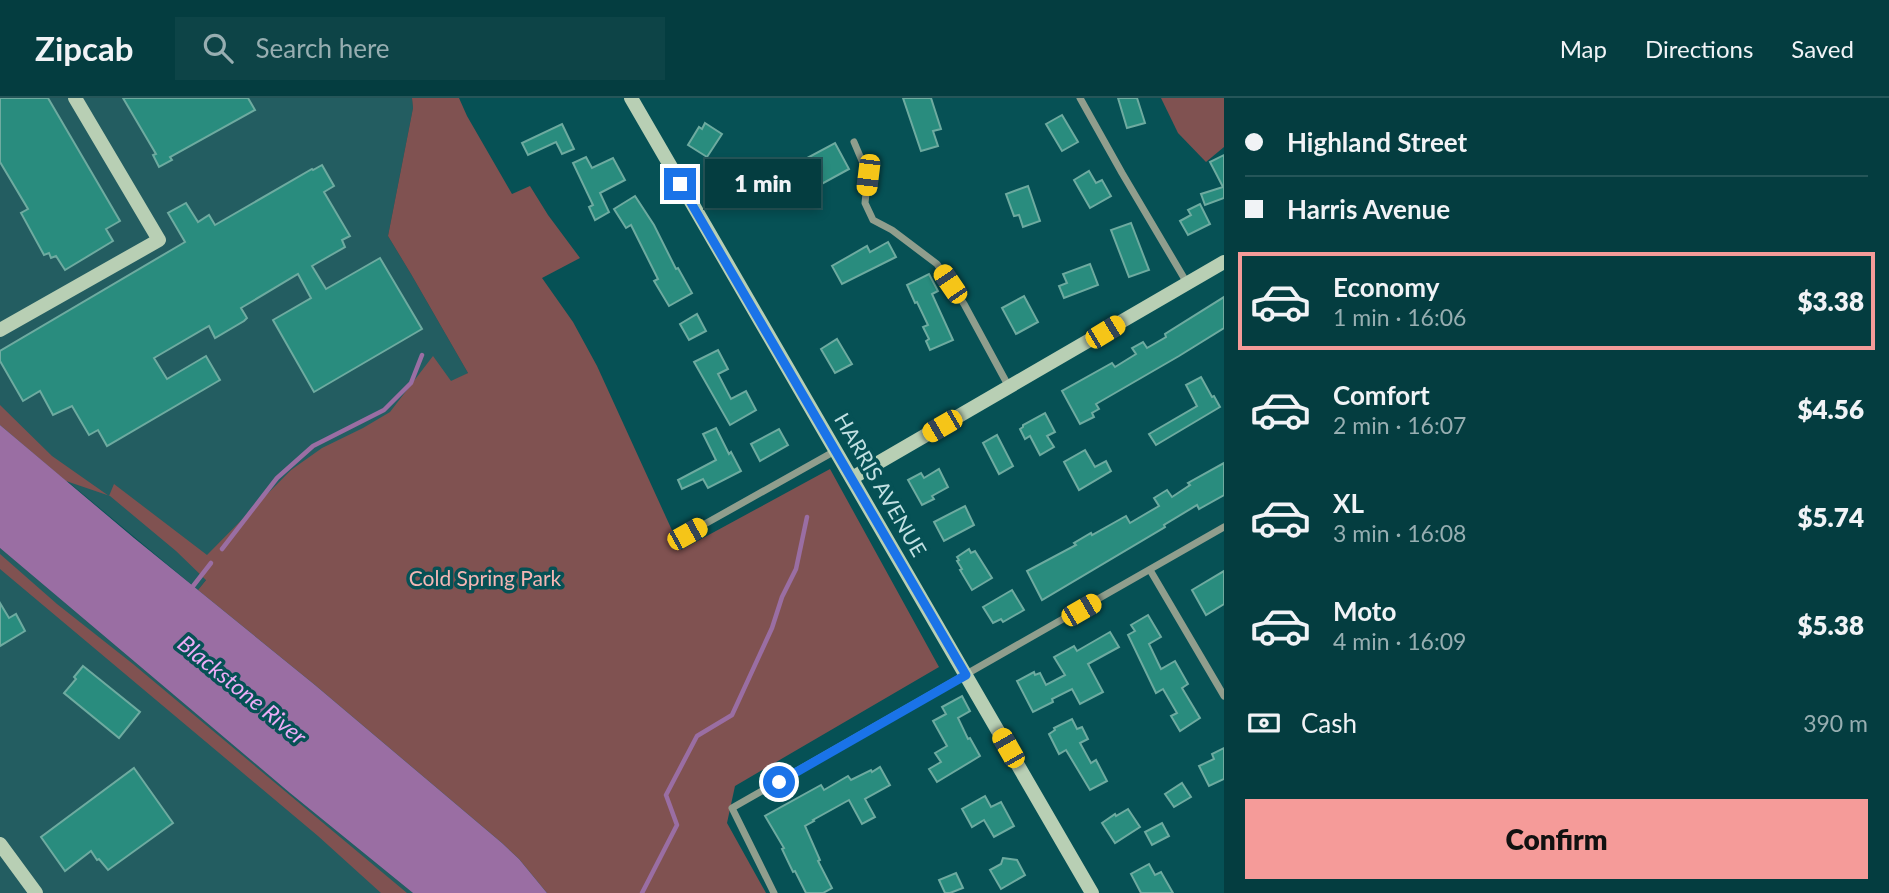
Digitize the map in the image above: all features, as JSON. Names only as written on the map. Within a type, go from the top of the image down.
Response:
[{"type":"main road","points":[[0,330],[159,240],[75,98]]},
{"type":"main road","name":"HARRIS AVENUE","points":[[631,98],[1092,893]]},
{"type":"main road","points":[[852,478],[1224,262]]},
{"type":"main road","points":[[0,844],[36,893]]},
{"type":"street","points":[[1080,98],[1187,283]]},
{"type":"street","points":[[854,142],[868,175],[865,203],[873,219],[937,264],[964,304],[1009,387]]},
{"type":"street","points":[[687,534],[835,451]]},
{"type":"street","points":[[774,893],[732,808],[1224,527]]},
{"type":"street","points":[[1150,570],[1224,696]]},
{"type":"shaded area","points":[[0,98],[412,98],[413,108],[388,236],[468,373],[291,470],[198,590],[0,425]]},
{"type":"shaded area","points":[[0,548],[290,793],[413,893],[0,893]]},
{"type":"green space","name":"Cold Spring Park","points":[[412,98],[459,98],[512,194],[530,186],[580,258],[542,278],[573,322],[597,366],[681,550],[830,469],[939,667],[735,786],[727,823],[766,893],[547,893],[502,843],[198,590],[206,580],[176,551],[109,496],[114,484],[207,555],[291,470],[322,448],[390,412],[433,356],[451,381],[468,373],[388,236],[413,108]]},
{"type":"green space","points":[[1161,98],[1224,98],[1224,147],[1206,162],[1178,133]]},
{"type":"green space","points":[[0,405],[52,456],[108,495],[66,481],[0,425]]},
{"type":"green space","name":"Blackstone River","points":[[0,554],[407,893],[381,893],[318,836],[0,569]]},
{"type":"water","points":[[0,425],[502,843],[547,893],[413,893],[290,793],[0,548]]},
{"type":"building","points":[[0,98],[48,98],[120,221],[106,229],[113,241],[65,270],[56,256],[51,258],[49,253],[44,255],[21,213],[28,209],[0,162]]},
{"type":"building","points":[[123,98],[248,98],[255,110],[170,157],[172,160],[159,167],[153,155],[156,154]]},
{"type":"building","points":[[903,98],[931,98],[941,129],[933,131],[938,146],[921,151]]},
{"type":"building","points":[[1118,98],[1137,98],[1145,123],[1127,128]]},
{"type":"building","points":[[1062,115],[1078,142],[1062,151],[1046,124]]},
{"type":"building","points":[[705,123],[722,134],[707,157],[688,145],[699,127],[702,129]]},
{"type":"building","points":[[562,124],[574,149],[562,154],[556,142],[528,155],[522,143]]},
{"type":"building","points":[[835,143],[849,169],[796,198],[781,172]]},
{"type":"building","points":[[1224,155],[1224,198],[1205,205],[1201,194],[1223,187],[1210,162]]},
{"type":"building","points":[[586,157],[592,168],[613,158],[625,180],[600,193],[609,212],[595,220],[589,207],[593,205],[573,163]]},
{"type":"building","points":[[322,165],[334,186],[324,192],[350,236],[342,240],[345,247],[312,266],[326,289],[380,258],[422,329],[314,392],[273,320],[311,298],[298,274],[241,308],[247,318],[215,338],[209,326],[154,358],[167,379],[206,356],[220,380],[107,446],[98,430],[89,435],[72,406],[53,415],[40,391],[23,401],[0,361],[0,351],[185,242],[168,213],[186,203],[198,222],[209,215],[215,225]]},
{"type":"building","points":[[1089,171],[1096,183],[1102,180],[1111,196],[1090,208],[1074,180]]},
{"type":"building","points":[[1028,186],[1040,221],[1023,227],[1019,215],[1014,216],[1006,194]]},
{"type":"building","points":[[635,196],[692,293],[669,306],[654,281],[658,279],[631,225],[626,228],[614,209]]},
{"type":"building","points":[[1200,204],[1210,224],[1188,235],[1180,221],[1191,215],[1188,210]]},
{"type":"building","points":[[1131,223],[1149,270],[1129,277],[1111,230]]},
{"type":"building","points":[[888,242],[896,257],[842,284],[832,266],[867,246],[870,252]]},
{"type":"building","points":[[1090,264],[1098,285],[1064,298],[1059,286],[1067,283],[1063,274]]},
{"type":"building","points":[[929,274],[938,291],[932,294],[953,340],[930,350],[926,341],[929,339],[923,327],[928,325],[907,285]]},
{"type":"building","points":[[1024,296],[1038,322],[1016,334],[1002,308]]},
{"type":"building","points":[[1224,297],[1224,328],[1096,404],[1099,409],[1092,413],[1094,417],[1080,424],[1062,391],[1112,363],[1115,367],[1136,354],[1132,348],[1143,342],[1147,348]]},
{"type":"building","points":[[697,314],[706,331],[689,340],[680,324]]},
{"type":"building","points":[[837,339],[852,364],[835,373],[821,349]]},
{"type":"building","points":[[718,350],[728,369],[718,374],[731,399],[746,391],[756,410],[730,425],[694,362]]},
{"type":"building","points":[[1201,377],[1220,407],[1156,445],[1149,434],[1197,406],[1186,385]]},
{"type":"building","points":[[1045,413],[1055,432],[1047,436],[1054,447],[1040,455],[1030,436],[1025,439],[1020,429]]},
{"type":"building","points":[[716,428],[741,471],[708,488],[703,479],[682,489],[678,480],[716,460],[703,434]]},
{"type":"building","points":[[779,429],[788,445],[760,461],[751,444]]},
{"type":"building","points":[[997,435],[1013,466],[999,474],[983,443]]},
{"type":"building","points":[[1085,450],[1095,467],[1106,461],[1111,471],[1079,490],[1064,462]]},
{"type":"building","points":[[1224,463],[1224,495],[1199,509],[1197,505],[1042,600],[1027,571],[1076,545],[1074,543],[1091,533],[1092,535],[1126,516],[1130,523],[1159,506],[1154,498],[1167,490],[1172,497],[1190,485],[1188,483]]},
{"type":"building","points":[[939,469],[948,487],[922,505],[908,480],[921,473],[924,478]]},
{"type":"building","points":[[965,506],[974,525],[944,541],[934,522]]},
{"type":"building","points":[[969,549],[971,553],[975,551],[992,578],[972,590],[957,561],[957,557]]},
{"type":"building","points":[[1224,571],[1224,604],[1206,615],[1192,590]]},
{"type":"building","points":[[1012,590],[1024,610],[1003,622],[1001,619],[993,623],[983,607]]},
{"type":"building","points":[[0,603],[9,618],[16,614],[25,631],[0,646]]},
{"type":"building","points":[[1148,615],[1161,637],[1149,644],[1161,669],[1175,661],[1188,684],[1182,688],[1200,718],[1180,731],[1171,716],[1177,713],[1163,689],[1156,693],[1128,635],[1135,631],[1131,625]]},
{"type":"building","points":[[1110,632],[1119,647],[1088,664],[1103,692],[1080,704],[1072,689],[1033,712],[1017,681],[1034,672],[1035,675],[1040,673],[1046,685],[1065,675],[1054,657],[1074,646],[1077,651]]},
{"type":"building","points":[[83,666],[140,712],[119,738],[64,693]]},
{"type":"building","points":[[962,696],[970,711],[958,718],[980,756],[937,782],[929,769],[941,762],[935,753],[947,746],[933,721],[946,714],[942,707]]},
{"type":"building","points":[[1072,719],[1077,729],[1082,727],[1088,739],[1080,743],[1091,763],[1096,760],[1107,781],[1090,790],[1066,750],[1059,754],[1049,734],[1054,728]]},
{"type":"building","points":[[1224,748],[1224,779],[1209,786],[1199,766],[1214,759],[1212,754]]},
{"type":"building","points":[[880,767],[890,785],[865,799],[875,817],[862,824],[849,800],[805,826],[832,888],[823,893],[806,893],[765,816],[821,785],[824,790],[848,776],[851,780]]},
{"type":"building","points":[[134,768],[173,823],[108,870],[91,851],[65,871],[41,837]]},
{"type":"building","points":[[1182,783],[1191,797],[1174,807],[1165,794]]},
{"type":"building","points":[[985,796],[991,807],[1001,802],[1014,826],[994,837],[984,820],[972,827],[962,809]]},
{"type":"building","points":[[1128,809],[1140,827],[1115,843],[1102,823]]},
{"type":"building","points":[[1162,823],[1169,836],[1152,845],[1145,832]]},
{"type":"building","points":[[1003,858],[1017,860],[1025,875],[1001,889],[990,870],[1001,864]]},
{"type":"building","points":[[1149,864],[1155,875],[1161,872],[1173,893],[1141,893],[1131,874]]},
{"type":"building","points":[[956,873],[963,888],[945,893],[939,880]]},
{"type":"waterway","points":[[222,549],[277,478],[313,446],[384,410],[411,383],[422,355]]},
{"type":"waterway","points":[[642,893],[677,825],[666,795],[697,736],[732,715],[796,569],[807,517]]},
{"type":"waterway","points":[[190,590],[211,563]]},
{"type":"route","points":[[680,184],[966,675],[779,782]]}]
